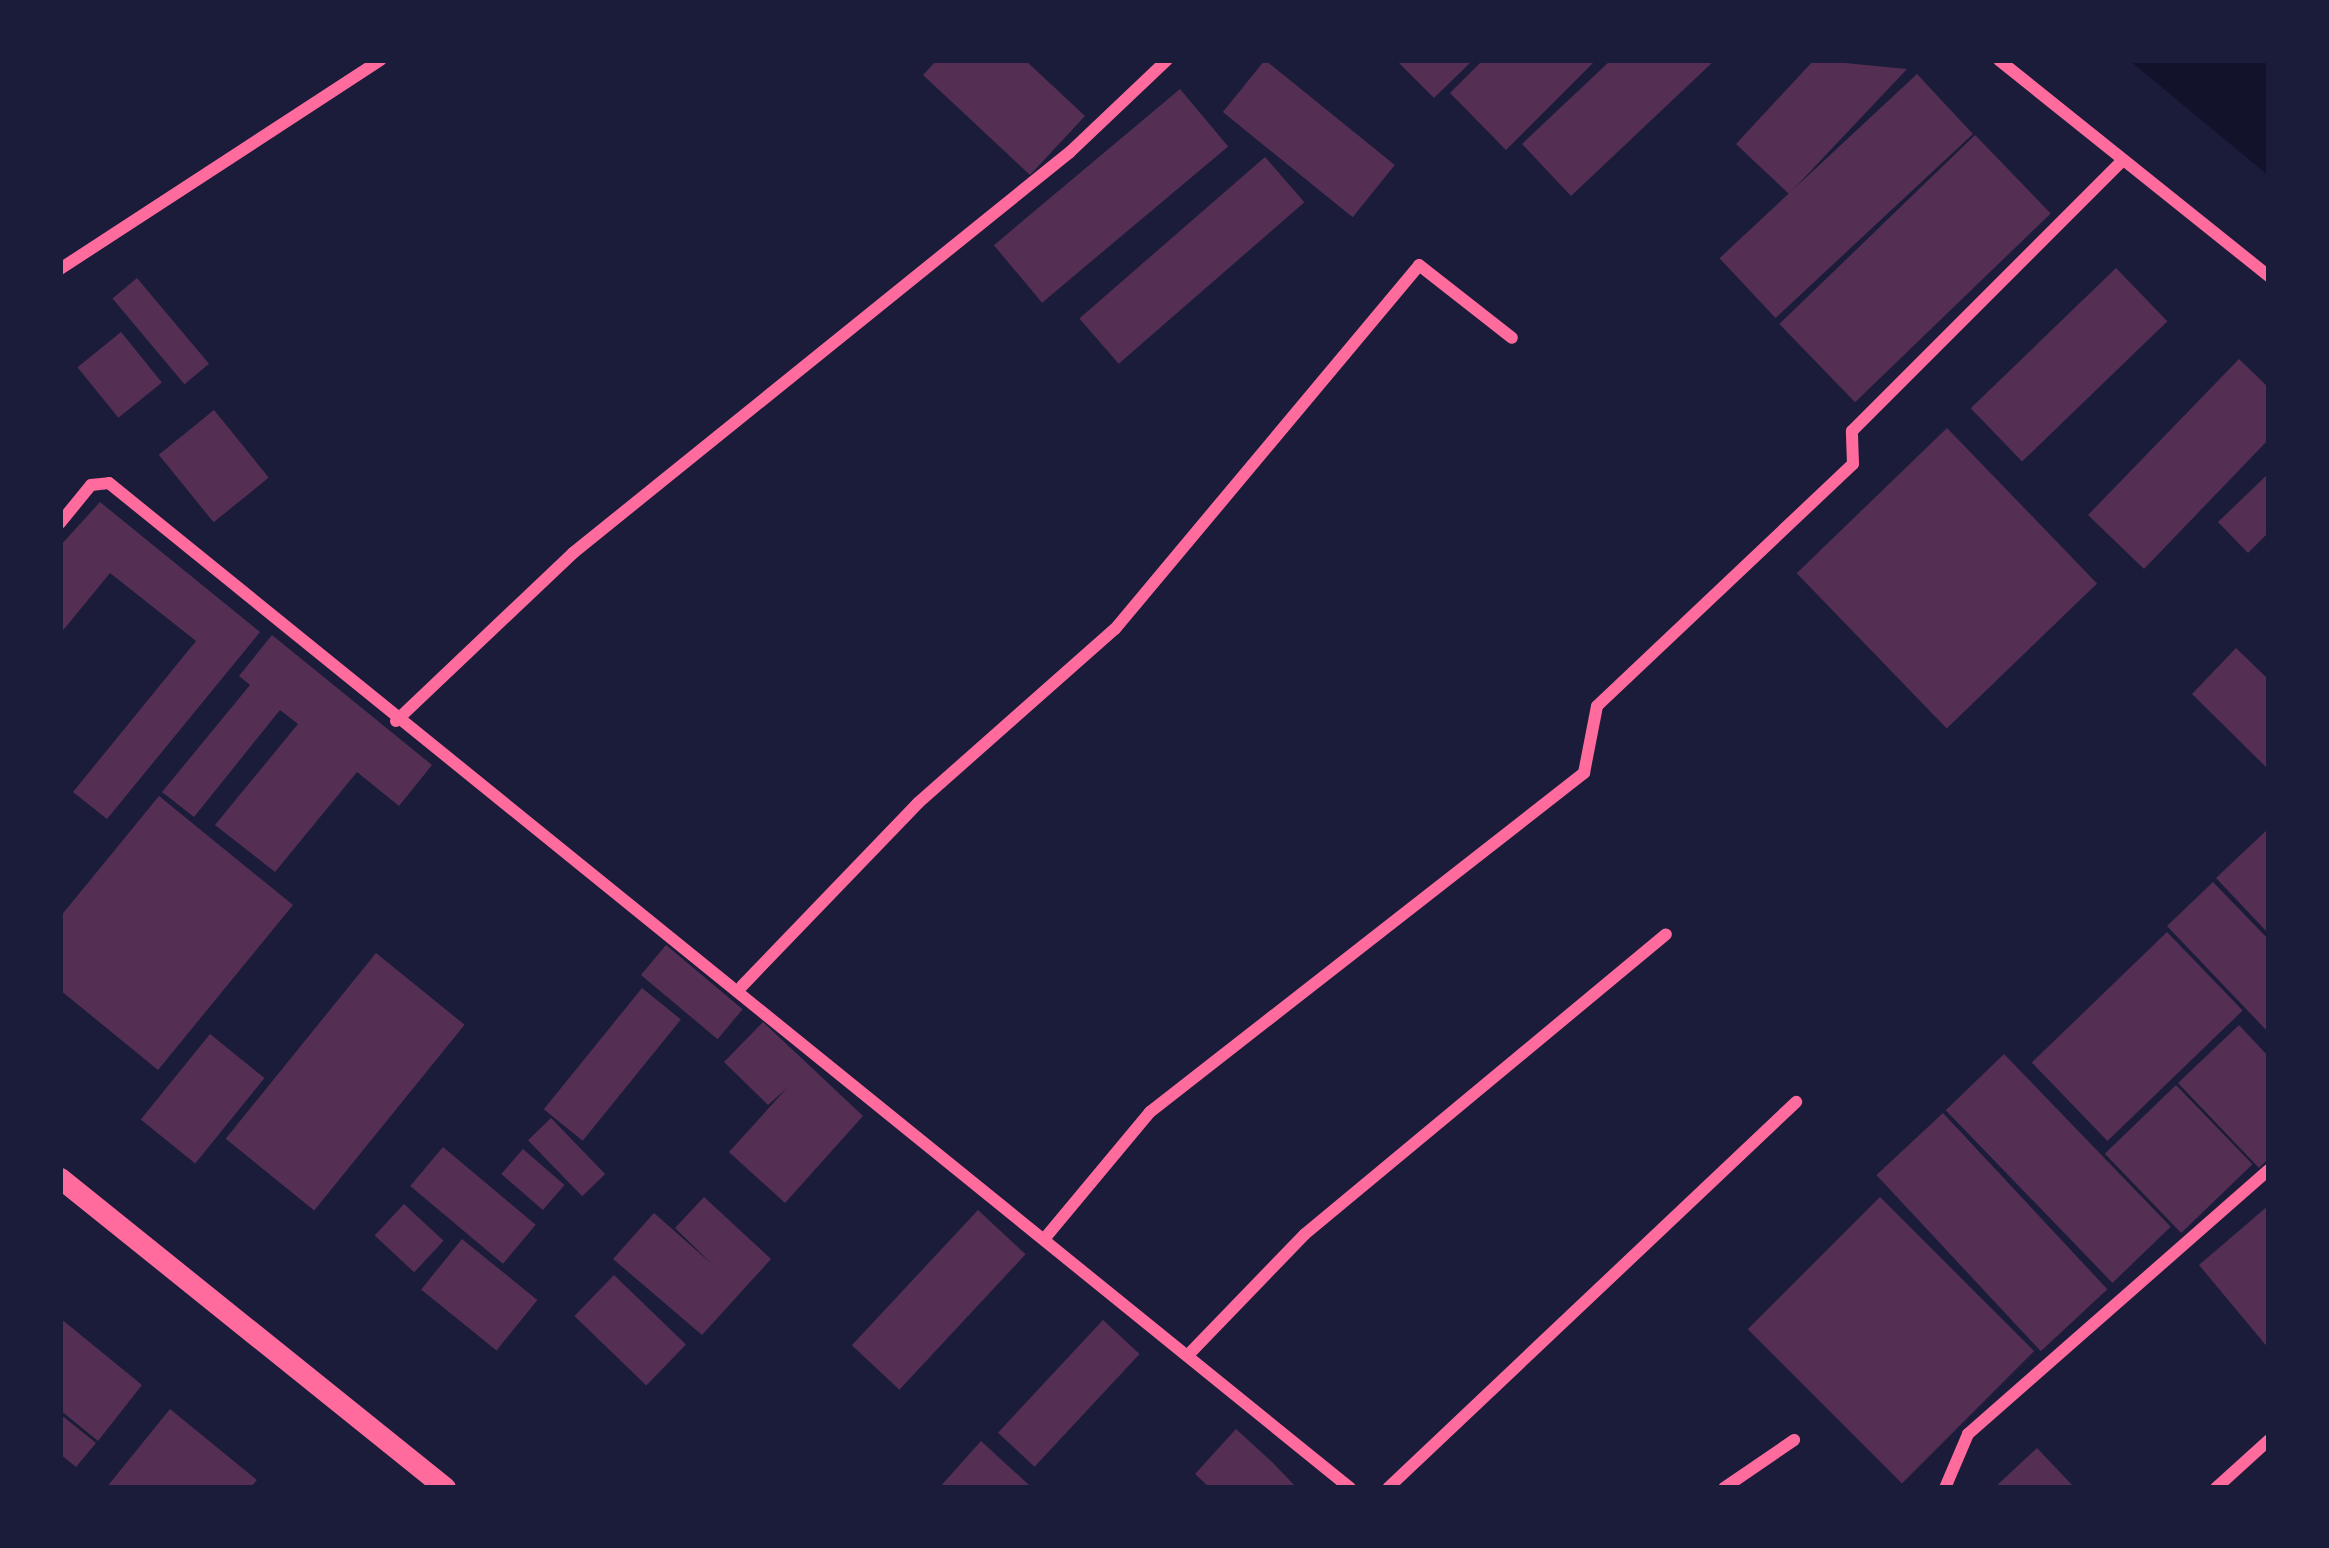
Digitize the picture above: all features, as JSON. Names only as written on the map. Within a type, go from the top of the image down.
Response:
[{"type":"street","points":[[60,269],[381,60]]},
{"type":"street","points":[[396,722],[573,553],[1070,152],[1168,60]]},
{"type":"street","points":[[1999,60],[2269,277]]},
{"type":"street","points":[[1046,1238],[1150,1112],[1585,773],[1597,706],[1853,464],[1852,431],[2121,162]]},
{"type":"street","points":[[742,986],[918,803],[1115,629],[1398,290],[1431,266],[1512,338]]},
{"type":"street","points":[[60,523],[91,485],[109,483],[396,722],[742,986],[1350,1488]]},
{"type":"street","points":[[1190,1353],[1305,1234],[1666,934]]},
{"type":"street","points":[[1388,1488],[1796,1102]]},
{"type":"street","points":[[1945,1488],[1968,1434],[2269,1170]]},
{"type":"street","points":[[60,1178],[445,1488]]},
{"type":"street","points":[[1724,1488],[1794,1440]]},
{"type":"street","points":[[2216,1488],[2269,1440]]},
{"type":"shaded area","points":[[2129,60],[2269,60],[2269,176]]},
{"type":"building","points":[[937,60],[1025,60],[1085,116],[1030,175],[923,75]]},
{"type":"building","points":[[1265,60],[1395,165],[1353,217],[1223,112]]},
{"type":"building","points":[[1396,60],[1473,60],[1434,98]]},
{"type":"building","points":[[1483,60],[1596,60],[1506,150],[1450,93]]},
{"type":"building","points":[[1611,60],[1715,60],[1571,196],[1522,144]]},
{"type":"building","points":[[1814,60],[1907,69],[1789,194],[1736,144]]},
{"type":"building","points":[[1917,74],[1973,134],[1775,318],[1720,258]]},
{"type":"building","points":[[1180,89],[1228,146],[1042,303],[994,245]]},
{"type":"building","points":[[1975,135],[2051,213],[1855,402],[1779,324]]},
{"type":"building","points":[[1265,157],[1304,202],[1119,364],[1079,318]]},
{"type":"building","points":[[2116,268],[2167,321],[2022,462],[1971,408]]},
{"type":"building","points":[[137,278],[209,364],[184,384],[112,299]]},
{"type":"building","points":[[121,332],[162,383],[118,418],[77,367]]},
{"type":"building","points":[[2239,359],[2269,388],[2269,439],[2144,569],[2088,515]]},
{"type":"building","points":[[214,410],[269,478],[214,522],[159,455]]},
{"type":"building","points":[[1947,428],[2097,583],[1947,729],[1797,573]]},
{"type":"building","points":[[2269,473],[2269,532],[2248,553],[2218,522]]},
{"type":"building","points":[[100,502],[260,632],[107,819],[73,792],[196,641],[110,573],[60,634],[60,546]]},
{"type":"building","points":[[272,635],[432,765],[399,806],[357,772],[275,872],[215,825],[298,724],[280,710],[194,817],[162,792],[250,685],[239,676]]},
{"type":"building","points":[[2236,648],[2269,680],[2269,770],[2192,694]]},
{"type":"building","points":[[159,796],[293,905],[158,1070],[60,990],[60,917]]},
{"type":"building","points":[[2269,828],[2269,934],[2216,878]]},
{"type":"building","points":[[2213,882],[2269,940],[2269,1033],[2167,926]]},
{"type":"building","points":[[2167,932],[2243,1010],[2107,1141],[2032,1063]]},
{"type":"building","points":[[666,945],[743,1009],[718,1039],[641,975]]},
{"type":"building","points":[[376,953],[465,1025],[314,1210],[226,1139]]},
{"type":"building","points":[[642,988],[681,1019],[583,1141],[544,1109]]},
{"type":"building","points":[[763,1022],[863,1116],[785,1203],[729,1152],[787,1088],[768,1105],[724,1062]]},
{"type":"building","points":[[2239,1025],[2269,1057],[2269,1158],[2259,1168],[2178,1083]]},
{"type":"building","points":[[210,1034],[264,1078],[195,1164],[141,1119]]},
{"type":"building","points":[[2004,1054],[2171,1227],[2112,1283],[1946,1110]]},
{"type":"building","points":[[2176,1085],[2252,1164],[2181,1233],[2105,1154]]},
{"type":"building","points":[[1943,1113],[2107,1289],[2041,1351],[1876,1175]]},
{"type":"building","points":[[551,1118],[605,1174],[582,1196],[528,1140]]},
{"type":"building","points":[[443,1147],[536,1225],[503,1264],[410,1186]]},
{"type":"building","points":[[523,1149],[565,1185],[543,1210],[501,1174]]},
{"type":"building","points":[[704,1197],[771,1259],[702,1335],[613,1259],[654,1213],[713,1265],[675,1228]]},
{"type":"building","points":[[1880,1197],[2034,1351],[1902,1483],[1748,1329]]},
{"type":"building","points":[[404,1204],[443,1241],[414,1272],[375,1235]]},
{"type":"building","points":[[2269,1205],[2269,1349],[2199,1265]]},
{"type":"building","points":[[978,1210],[1026,1254],[899,1390],[852,1345]]},
{"type":"building","points":[[462,1239],[537,1300],[496,1351],[421,1290]]},
{"type":"building","points":[[614,1275],[686,1344],[646,1385],[574,1316]]},
{"type":"building","points":[[60,1318],[142,1385],[98,1441],[60,1410]]},
{"type":"building","points":[[1103,1320],[1140,1354],[1035,1467],[998,1433]]},
{"type":"building","points":[[170,1409],[257,1480],[250,1488],[106,1488]]},
{"type":"building","points":[[60,1414],[96,1443],[76,1467],[60,1454]]},
{"type":"building","points":[[1236,1429],[1297,1488],[1210,1488],[1195,1474]]},
{"type":"building","points":[[981,1441],[1029,1485],[1027,1488],[939,1488]]},
{"type":"building","points":[[2037,1448],[2075,1488],[1994,1488]]}]
